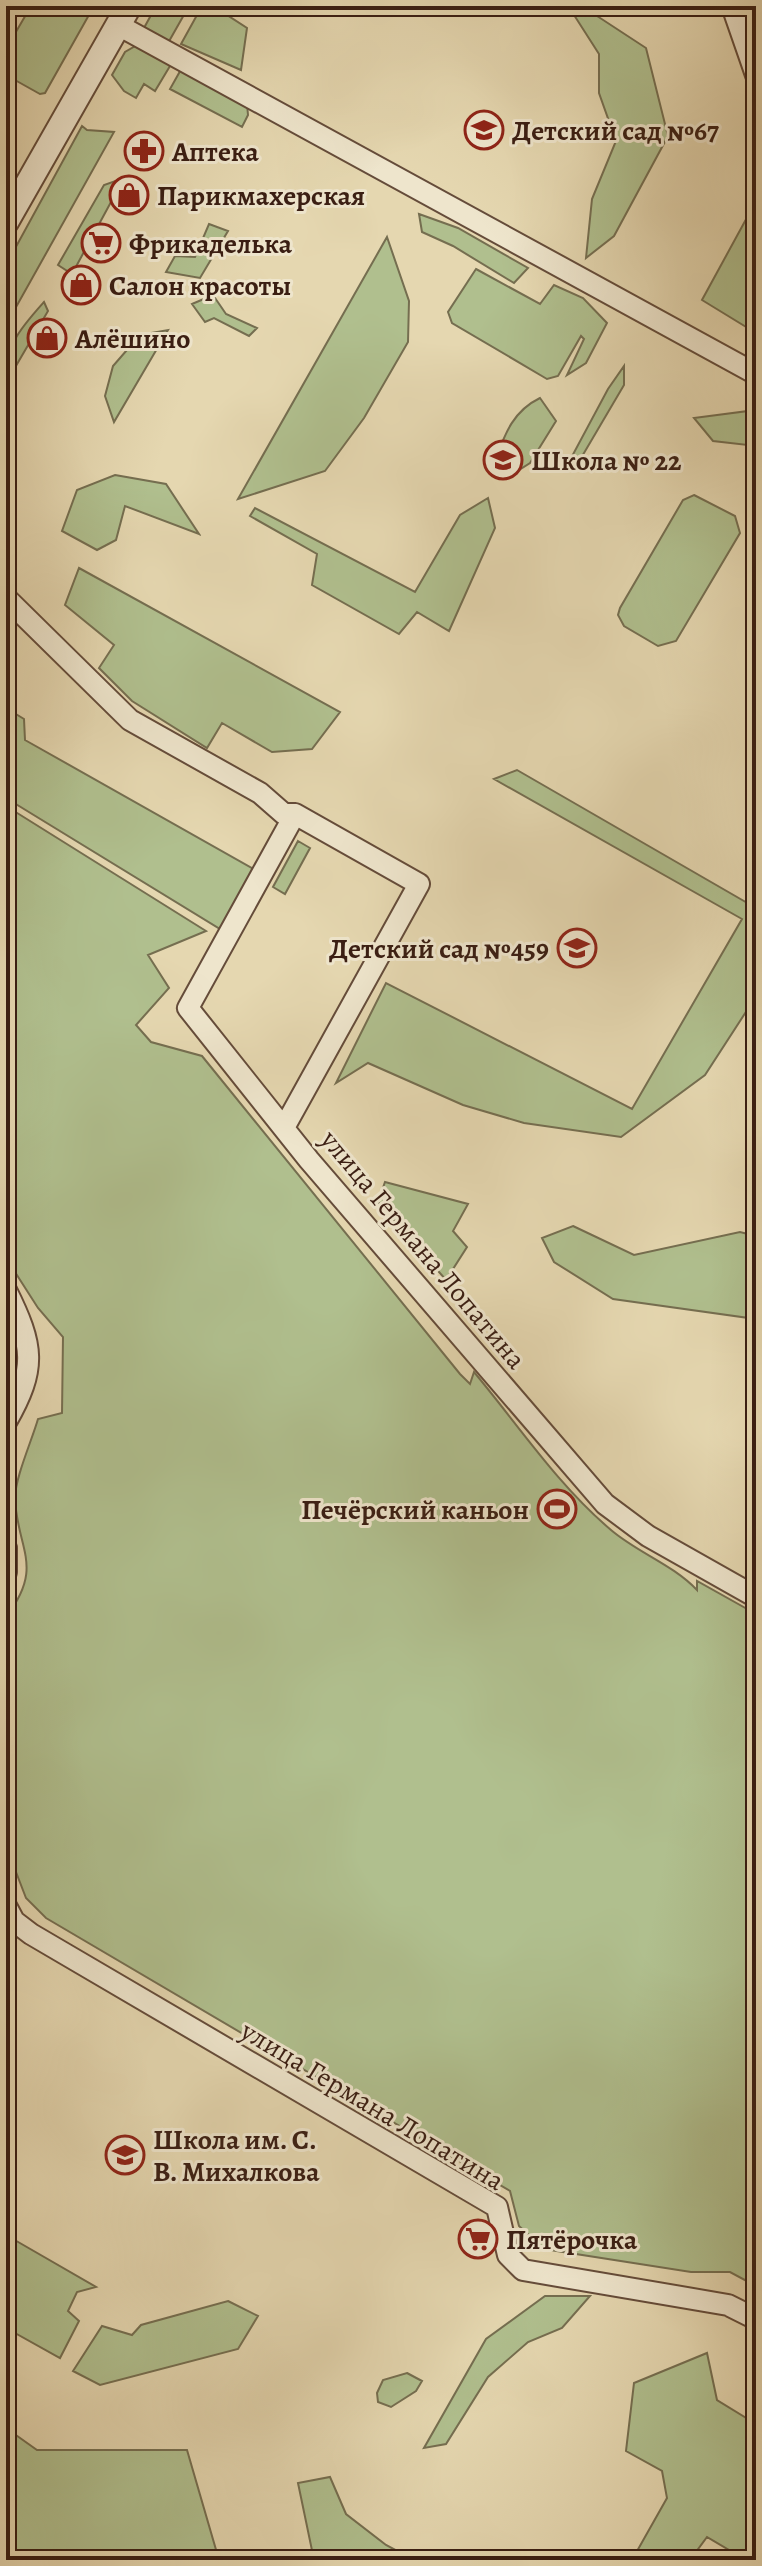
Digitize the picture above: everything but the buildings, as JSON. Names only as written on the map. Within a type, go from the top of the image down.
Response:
[{"type":"street","points":[[732,6],[756,75]]},
{"type":"street","points":[[6,222],[124,16],[756,374]]},
{"type":"street","name":"улица Германа Лопатина","points":[[6,598],[130,720],[260,793],[284,814],[295,814],[419,884],[285,1126],[309,1160],[605,1504],[648,1536],[756,1597]]},
{"type":"street","points":[[285,1126],[188,1008],[295,814]]},
{"type":"street","points":[[6,1290],[24,1336],[29,1365],[27,1382],[6,1422]]},
{"type":"street","points":[[6,1548],[6,1572]]},
{"type":"street","name":"улица Германа Лопатина","points":[[6,1906],[14,1921],[31,1934],[497,2207],[508,2255],[523,2270],[717,2302],[756,2319]]},
{"type":"green space","points":[[31,6],[94,6],[45,93],[40,94],[6,75],[6,49]]},
{"type":"green space","points":[[156,6],[189,6],[168,43],[144,28]]},
{"type":"green space","points":[[202,6],[223,6],[221,11],[247,28],[241,70],[181,44]]},
{"type":"green space","points":[[594,14],[646,48],[668,136],[614,236],[586,258],[592,199],[616,141],[599,93],[599,54],[574,15]]},
{"type":"green space","points":[[137,45],[173,61],[155,91],[144,84],[136,98],[124,91],[112,75],[125,52]]},
{"type":"green space","points":[[183,66],[247,104],[248,115],[242,127],[170,89]]},
{"type":"green space","points":[[82,126],[87,130],[114,132],[6,325],[6,265]]},
{"type":"green space","points":[[124,178],[72,274],[58,265],[104,185]]},
{"type":"green space","points":[[756,201],[756,333],[702,300]]},
{"type":"green space","points":[[419,214],[458,228],[528,268],[514,283],[453,246],[422,232]]},
{"type":"green space","points":[[209,224],[228,231],[200,278],[166,272],[175,256],[195,257]]},
{"type":"green space","points":[[387,237],[409,301],[408,342],[364,418],[325,471],[238,499]]},
{"type":"green space","points":[[476,269],[540,304],[554,285],[583,298],[607,323],[586,363],[567,375],[584,339],[581,336],[558,376],[547,379],[452,323],[448,312]]},
{"type":"green space","points":[[213,295],[226,314],[257,328],[249,336],[214,318],[205,322],[192,304]]},
{"type":"green space","points":[[44,302],[48,311],[6,383],[11,348]]},
{"type":"green space","points":[[168,330],[114,422],[105,396],[113,366],[140,335]]},
{"type":"green space","points":[[624,366],[624,385],[574,470],[570,460],[608,389]]},
{"type":"green space","points":[[540,398],[556,421],[530,463],[511,475],[493,466],[515,418]]},
{"type":"green space","points":[[756,410],[756,446],[713,441],[694,418]]},
{"type":"green space","points":[[115,475],[166,484],[199,534],[125,506],[116,540],[97,550],[62,531],[77,490]]},
{"type":"green space","points":[[694,495],[735,516],[740,533],[676,641],[658,646],[624,626],[618,615],[683,500]]},
{"type":"green space","points":[[488,498],[495,528],[449,631],[417,612],[399,634],[312,585],[317,554],[250,516],[255,508],[415,592],[460,515]]},
{"type":"green space","points":[[79,568],[340,712],[312,749],[272,752],[222,723],[207,748],[132,701],[99,668],[114,645],[65,605]]},
{"type":"green space","points":[[6,708],[24,719],[25,740],[259,872],[225,932],[6,798]]},
{"type":"green space","points":[[517,770],[756,908],[756,987],[753,1001],[705,1075],[621,1137],[524,1123],[463,1105],[368,1063],[336,1083],[386,983],[632,1109],[742,919],[494,779]]},
{"type":"green space","points":[[6,806],[206,931],[148,955],[169,988],[136,1025],[151,1042],[202,1056],[460,1374],[470,1384],[474,1372],[556,1474],[591,1512],[621,1538],[677,1573],[697,1590],[697,1581],[756,1614],[756,1645],[746,1642],[756,1650],[756,2286],[730,2272],[691,2272],[544,2249],[519,2226],[510,2191],[46,1918],[26,1898],[6,1846],[6,1617],[18,1599],[27,1571],[17,1516],[16,1490],[38,1419],[62,1413],[63,1337],[38,1308],[6,1258]]},
{"type":"green space","points":[[298,841],[310,848],[285,894],[273,887]]},
{"type":"green space","points":[[385,1182],[468,1204],[453,1231],[467,1247],[446,1280],[378,1202]]},
{"type":"green space","points":[[573,1226],[634,1255],[740,1232],[756,1236],[756,1319],[613,1299],[554,1262],[542,1238]]},
{"type":"green space","points":[[6,2235],[96,2287],[77,2292],[68,2311],[79,2321],[60,2358],[6,2328]]},
{"type":"green space","points":[[545,2296],[590,2296],[562,2328],[528,2342],[488,2377],[446,2444],[424,2448],[486,2339]]},
{"type":"green space","points":[[228,2301],[258,2316],[238,2349],[100,2385],[73,2371],[102,2326],[132,2335],[141,2325]]},
{"type":"green space","points":[[707,2353],[717,2400],[756,2424],[756,2560],[746,2560],[707,2537],[690,2560],[632,2560],[667,2498],[662,2471],[626,2451],[634,2383]]},
{"type":"green space","points":[[407,2373],[422,2381],[416,2391],[391,2407],[378,2402],[377,2393],[383,2380]]},
{"type":"green space","points":[[6,2428],[37,2450],[187,2450],[219,2560],[6,2560]]},
{"type":"green space","points":[[330,2477],[346,2514],[386,2545],[414,2560],[314,2560],[298,2483]]},
{"type":"place","name":"Детский сад №67","points":[[484,130]]},
{"type":"place","name":"Аптека","points":[[144,151]]},
{"type":"place","name":"Парикмахерская","points":[[129,195]]},
{"type":"place","name":"Фрикаделька","points":[[101,243]]},
{"type":"place","name":"Салон красоты","points":[[81,285]]},
{"type":"place","name":"Алёшино","points":[[47,338]]},
{"type":"place","name":"Школа № 22","points":[[503,460]]},
{"type":"place","name":"Детский сад №459","points":[[577,948]]},
{"type":"place","name":"Печёрский каньон","points":[[557,1509]]},
{"type":"place","name":"Школа им. С. В. Михалкова","points":[[125,2155]]},
{"type":"place","name":"Пятёрочка","points":[[478,2239]]}]
